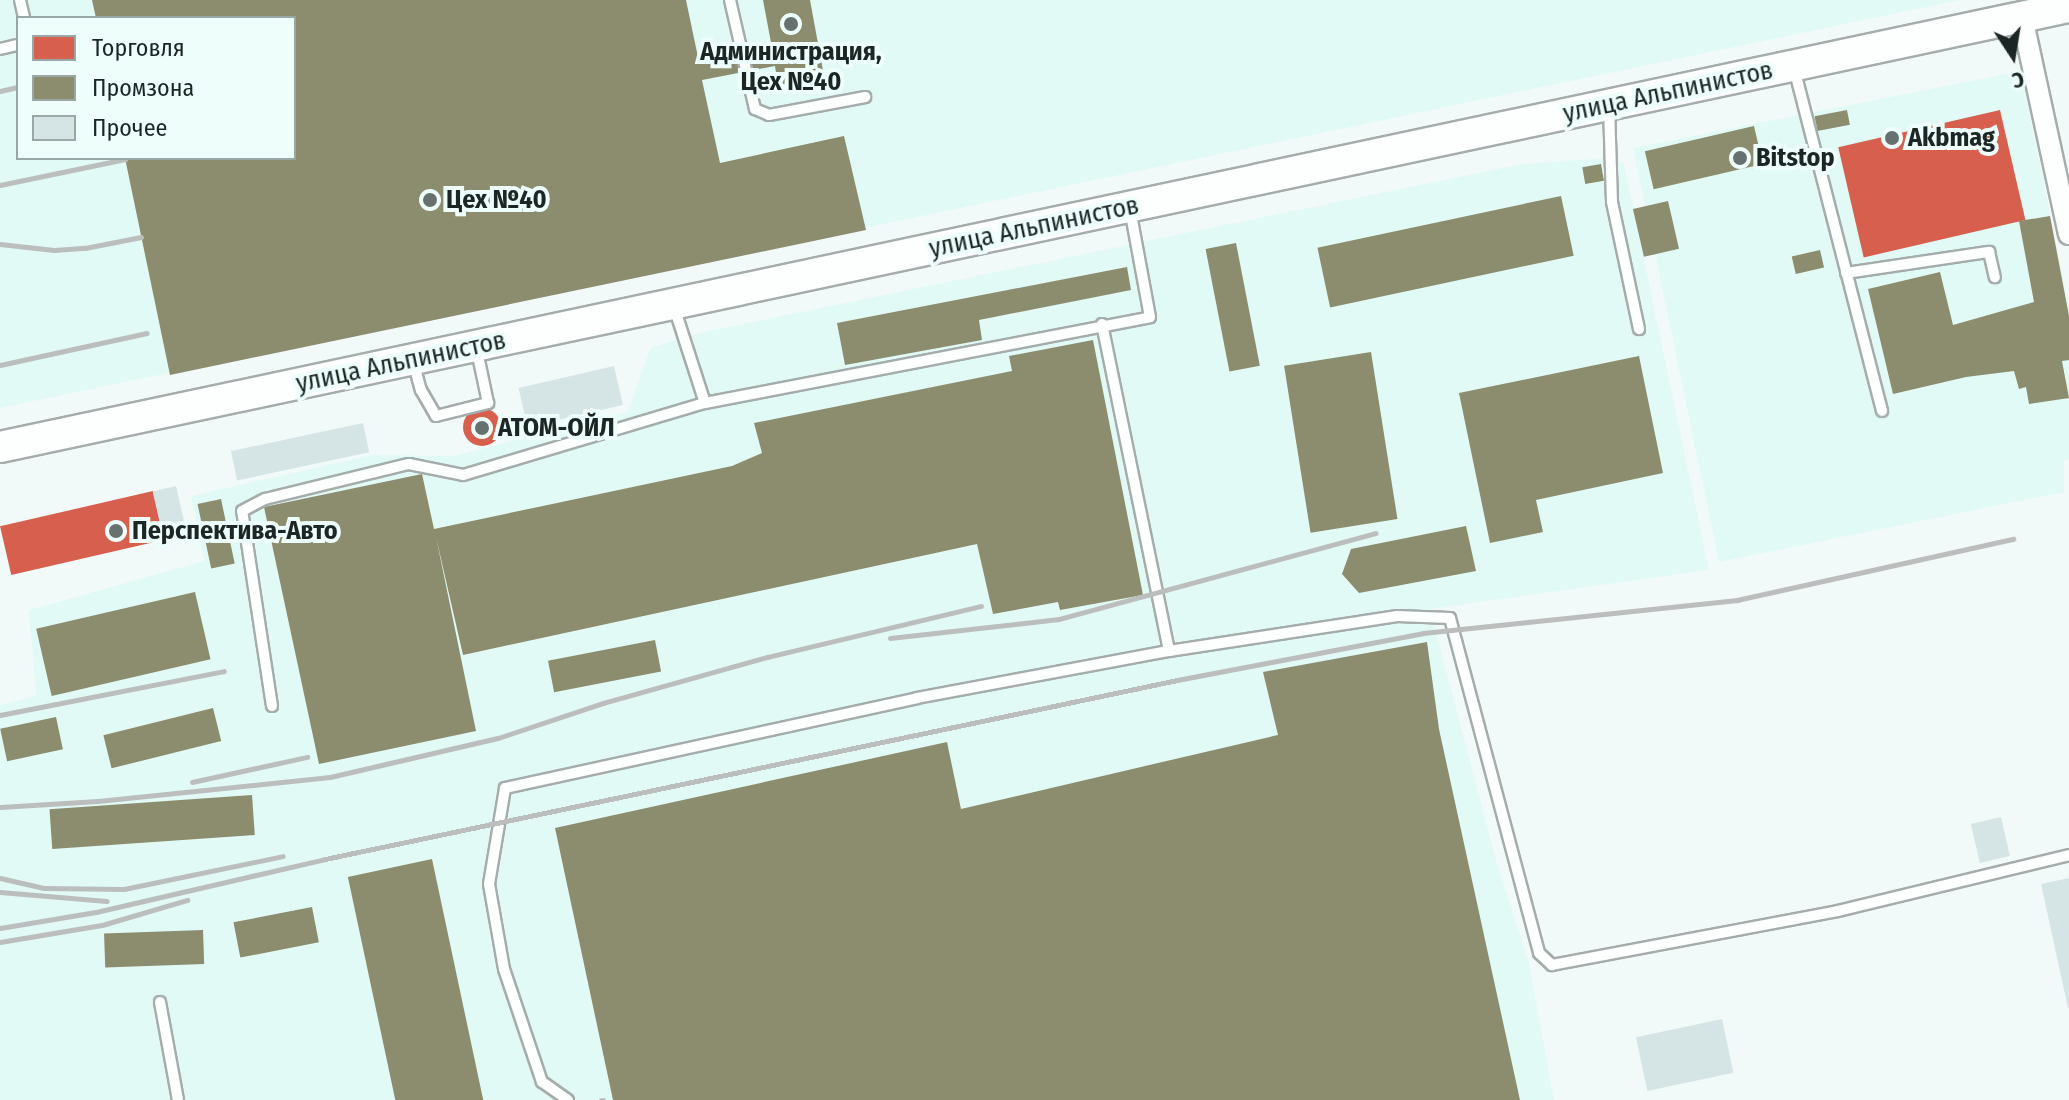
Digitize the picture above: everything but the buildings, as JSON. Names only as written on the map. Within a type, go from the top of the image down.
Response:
[{"type":"main road","name":"улица Альпинистов","points":[[0,447],[2069,7]]},
{"type":"street","points":[[2022,17],[2069,234]]},
{"type":"lane","points":[[730,0],[755,109],[769,115],[865,97]]},
{"type":"lane","points":[[1794,66],[1882,411]]},
{"type":"lane","points":[[1609,105],[1612,202],[1639,329]]},
{"type":"lane","points":[[272,706],[242,511],[265,499],[409,464],[463,475],[705,403],[1150,317],[1130,207]]},
{"type":"lane","points":[[1846,273],[1989,252],[1995,277]]},
{"type":"lane","points":[[673,304],[705,403]]},
{"type":"lane","points":[[1102,324],[1169,651]]},
{"type":"lane","points":[[412,359],[421,390],[436,416],[488,403],[476,346]]},
{"type":"lane","points":[[568,1100],[542,1082],[504,969],[489,884],[505,788],[917,698],[1169,651],[1397,616],[1450,618],[1539,953],[1552,965],[1838,911],[2069,855]]},
{"type":"lane","points":[[160,1002],[178,1100]]},
{"type":"shaded area","points":[[0,0],[1960,0],[0,408]]},
{"type":"shaded area","points":[[2021,71],[2069,307],[2069,459],[2064,461],[2064,492],[1719,562],[1633,148]]},
{"type":"shaded area","points":[[1609,158],[1624,164],[1709,570],[1430,609],[1496,860],[1529,963],[1554,1100],[0,1100],[0,705],[36,696],[29,610],[204,561],[191,496],[373,455],[454,456],[628,412],[650,348],[699,333],[1522,164]]},
{"type":"railway","points":[[0,91],[16,87]]},
{"type":"railway","points":[[0,185],[120,160]]},
{"type":"railway","points":[[0,244],[54,250],[85,248],[141,237]]},
{"type":"railway","points":[[0,365],[147,333]]},
{"type":"railway","points":[[890,638],[1059,619],[1376,533]]},
{"type":"railway","points":[[0,928],[96,912],[325,859],[1177,680],[1423,633],[1737,600],[2013,539]]},
{"type":"railway","points":[[0,807],[98,801],[330,777],[498,738],[603,703],[767,657],[981,606]]},
{"type":"railway","points":[[0,715],[224,671]]},
{"type":"railway","points":[[192,782],[307,757]]},
{"type":"railway","points":[[0,878],[44,888],[124,889],[283,856]]},
{"type":"railway","points":[[0,892],[107,901]]},
{"type":"railway","points":[[0,942],[102,925],[187,900]]},
{"type":"place","name":"Администрация, Цех №40","points":[[791,24]]},
{"type":"place","name":"Akbmag","points":[[1892,138]]},
{"type":"place","name":"Bitstop","points":[[1740,158]]},
{"type":"place","name":"Цех №40","points":[[430,200]]},
{"type":"place","name":"АТОМ-ОЙЛ","points":[[482,428]]},
{"type":"place","name":"Перспектива-Авто","points":[[116,531]]}]
